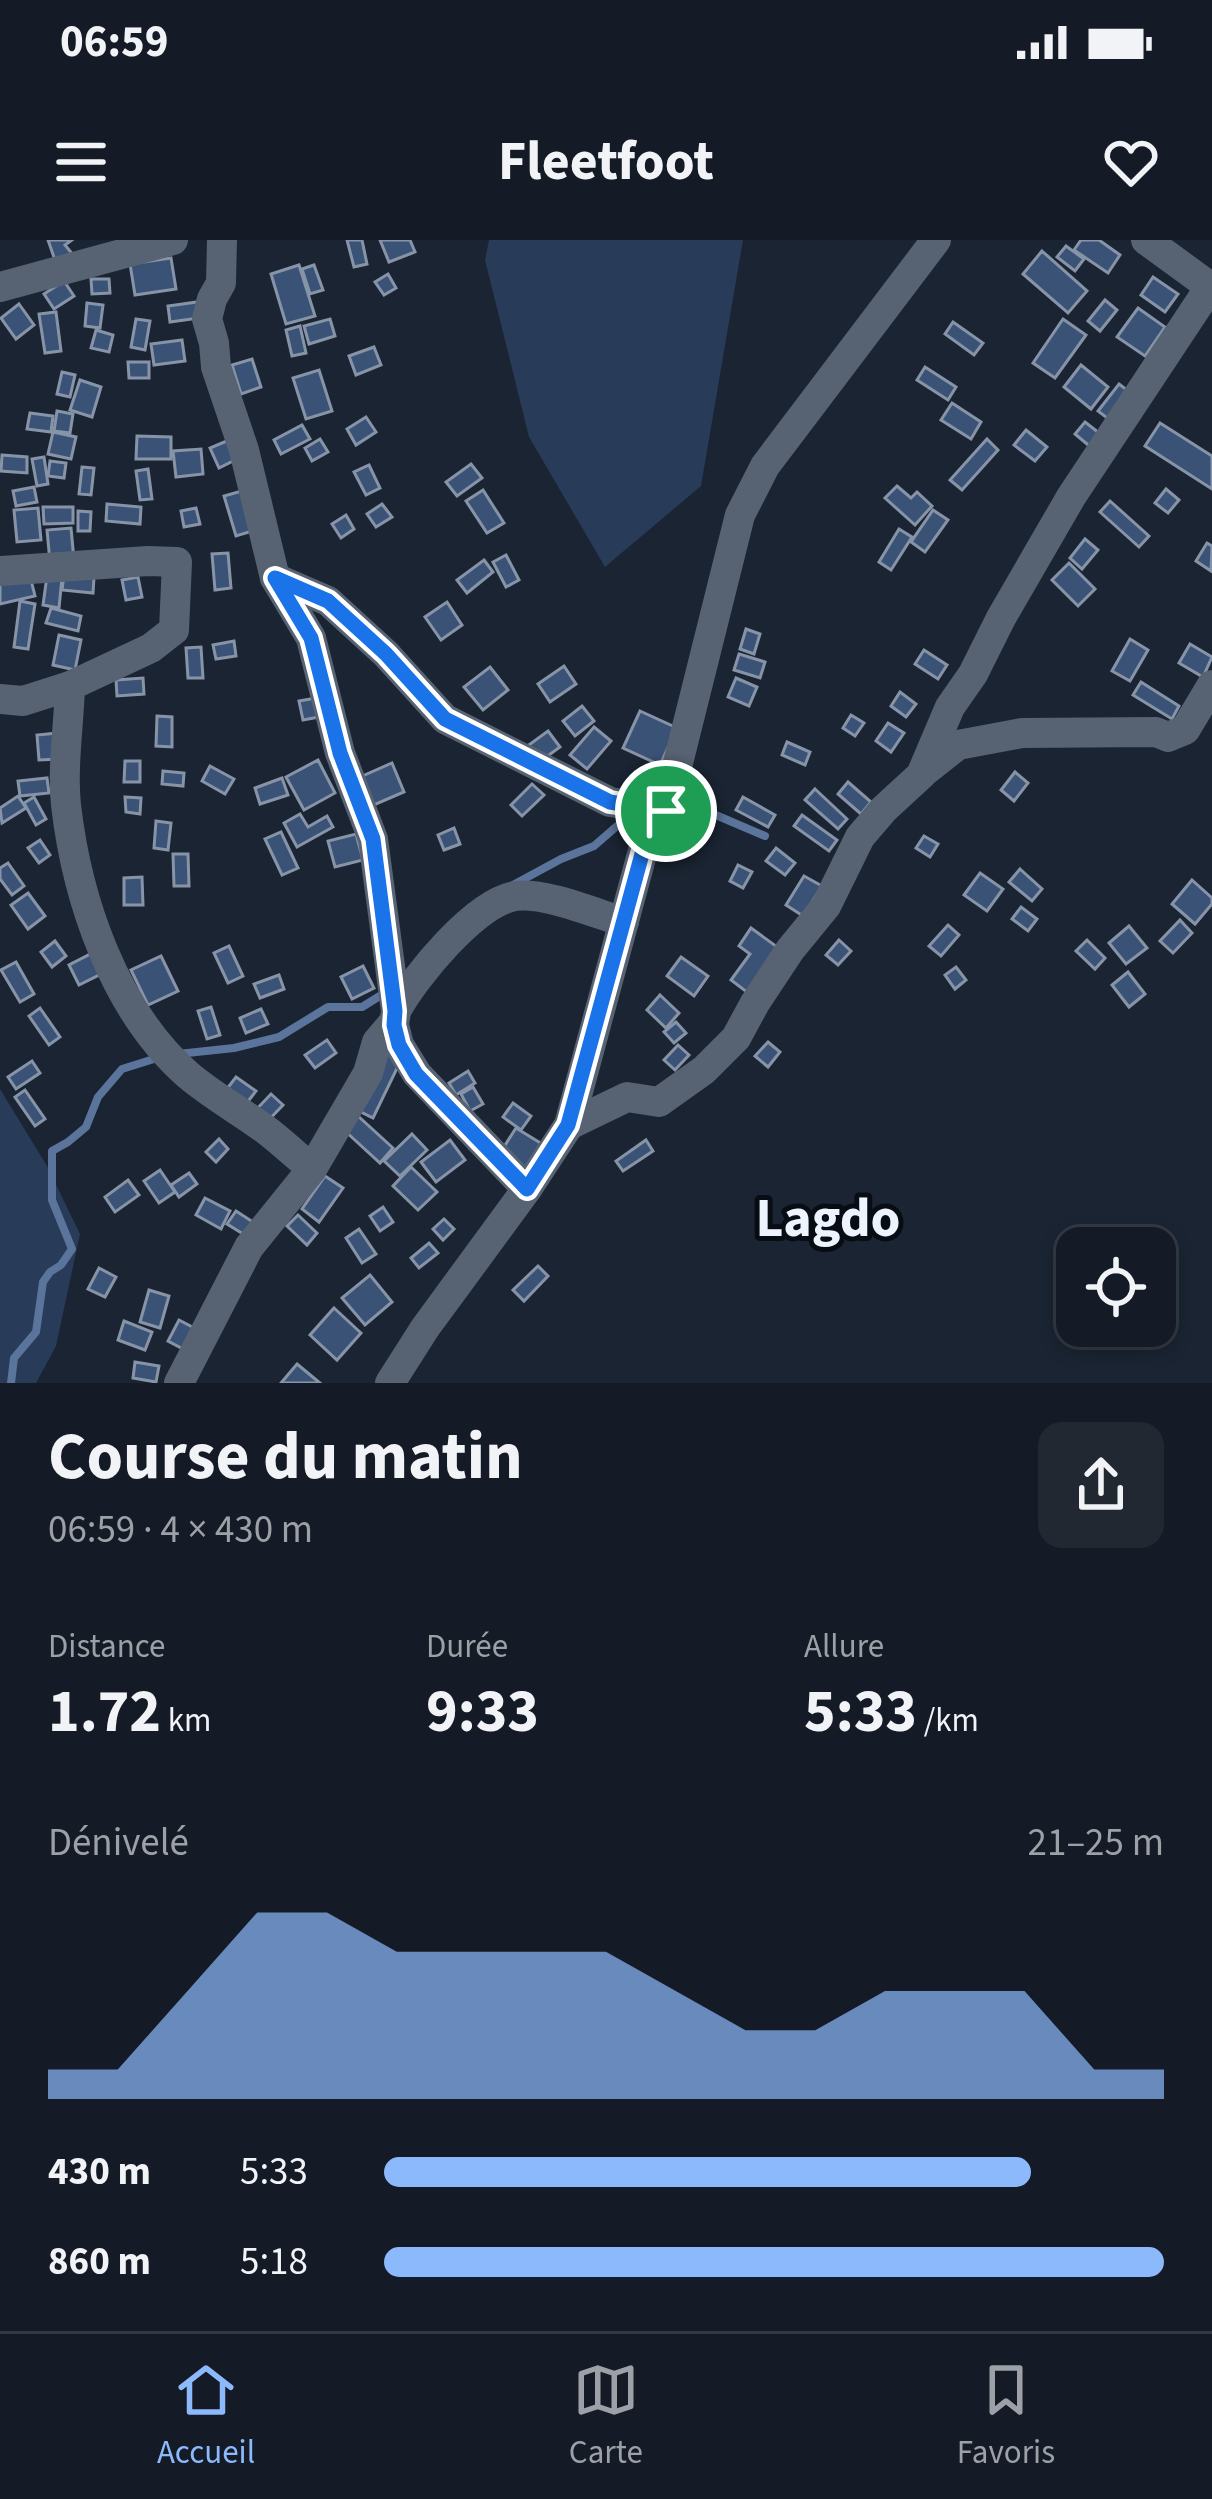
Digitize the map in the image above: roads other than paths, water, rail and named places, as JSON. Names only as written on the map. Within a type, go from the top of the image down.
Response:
[{"type":"street","points":[[0,287],[173,240]]},
{"type":"street","points":[[222,240],[221,283],[207,319],[216,367],[244,450],[275,578],[311,638],[340,753],[373,839],[399,1045],[416,1074],[527,1189]]},
{"type":"street","points":[[921,775],[950,706],[973,674],[1071,497],[1209,281],[1146,240]]},
{"type":"street","points":[[390,1383],[568,1125],[645,843],[666,811],[750,491],[934,241]]},
{"type":"street","points":[[0,572],[177,562],[174,630],[152,648],[70,686],[23,701],[0,700]]},
{"type":"street","points":[[275,578],[328,601],[386,654],[445,719],[610,802],[666,811]]},
{"type":"street","points":[[568,1125],[627,1097],[659,1102],[704,1070],[736,1038],[790,950],[826,907],[860,837],[884,809],[958,745],[1022,733],[1156,732],[1168,737],[1185,730],[1212,685]]},
{"type":"street","points":[[70,686],[65,800],[100,946],[123,993],[157,1042],[187,1074],[312,1169]]},
{"type":"street","points":[[179,1383],[249,1247],[312,1169],[368,1073],[377,1042],[426,966],[474,919],[498,901],[517,896],[537,896],[624,922]]},
{"type":"waterway","points":[[670,822],[711,813],[765,836]]},
{"type":"waterway","points":[[513,885],[594,846],[617,826],[643,825]]},
{"type":"waterway","points":[[178,1054],[279,1037],[328,1007],[362,1007],[383,994]]},
{"type":"waterway","points":[[11,1383],[14,1358],[36,1332],[43,1282],[72,1249],[52,1200],[52,1151],[86,1127],[98,1097],[122,1069],[157,1058]]},
{"type":"district","name":"Lagdo","points":[[828,1217]]}]
